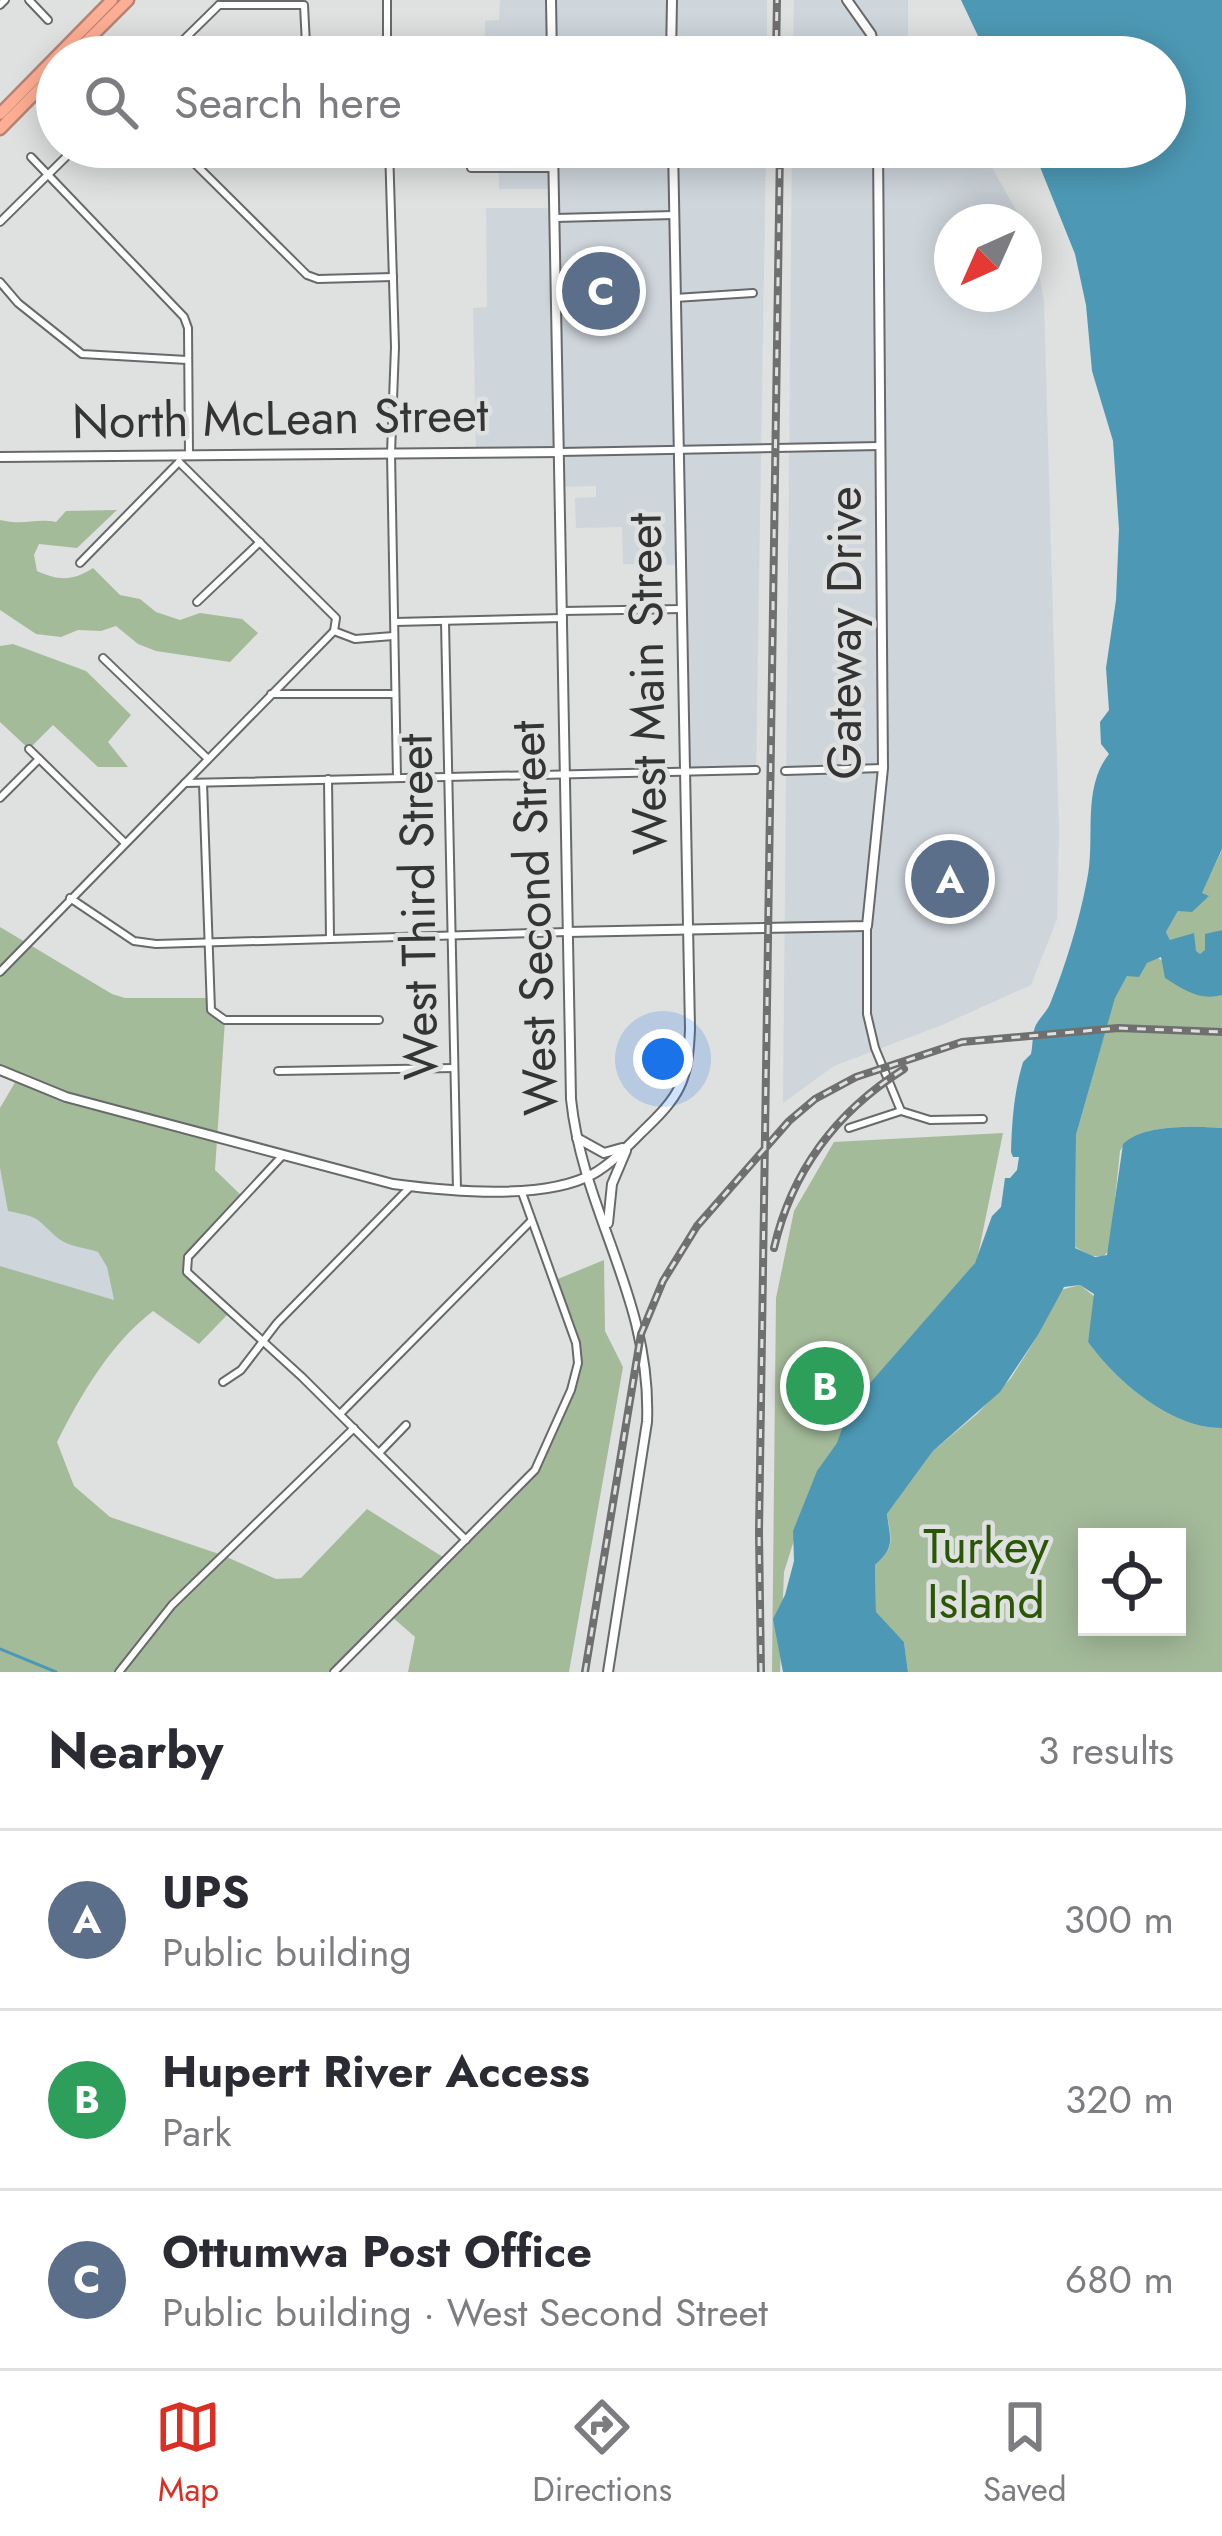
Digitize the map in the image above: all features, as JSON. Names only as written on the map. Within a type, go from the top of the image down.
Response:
[{"type":"highway","points":[[77,36],[112,0]]},
{"type":"highway","points":[[92,36],[128,0]]},
{"type":"highway","points":[[0,114],[36,77]]},
{"type":"highway","points":[[0,129],[36,92]]},
{"type":"main road","points":[[551,0],[552,36]]},
{"type":"main road","points":[[671,36],[672,0]]},
{"type":"main road","points":[[847,0],[872,36]]},
{"type":"main road","name":"West Second Street","points":[[554,168],[575,1136],[641,1334],[648,1382],[647,1422],[608,1672]]},
{"type":"main road","name":"West Main Street","points":[[588,1177],[666,1108],[689,1070],[673,168]]},
{"type":"main road","name":"Gateway Drive","points":[[867,926],[883,767],[878,168]]},
{"type":"main road","name":"North McLean Street","points":[[0,457],[560,452]]},
{"type":"main road","points":[[567,932],[867,926]]},
{"type":"main road","points":[[0,1070],[66,1097],[411,1186],[520,1190],[588,1177]]},
{"type":"main road","points":[[575,1136],[604,1154],[629,1144]]},
{"type":"main road","points":[[607,1227],[612,1184],[629,1144]]},
{"type":"street","points":[[29,0],[48,20]]},
{"type":"street","points":[[387,0],[387,36]]},
{"type":"street","points":[[186,36],[219,2],[304,5],[306,36]]},
{"type":"street","points":[[31,157],[36,162]]},
{"type":"street","points":[[43,168],[184,317],[187,360],[182,458],[80,563]]},
{"type":"street","points":[[0,222],[55,168]]},
{"type":"street","points":[[199,168],[307,275],[318,279],[393,277]]},
{"type":"street","points":[[390,168],[397,778]]},
{"type":"street","points":[[471,168],[554,168]]},
{"type":"street","points":[[555,218],[674,215]]},
{"type":"street","points":[[0,282],[17,303],[82,354],[187,360]]},
{"type":"street","points":[[675,298],[753,293]]},
{"type":"street","points":[[560,452],[880,446]]},
{"type":"street","points":[[0,972],[334,631],[336,618],[182,458]]},
{"type":"street","points":[[196,602],[260,542]]},
{"type":"street","points":[[395,622],[682,609]]},
{"type":"street","name":"West Third Street","points":[[445,622],[457,1190]]},
{"type":"street","points":[[334,631],[355,639],[393,636]]},
{"type":"street","points":[[103,658],[206,758]]},
{"type":"street","points":[[271,694],[394,694]]},
{"type":"street","points":[[29,749],[124,842]]},
{"type":"street","points":[[0,798],[39,759]]},
{"type":"street","points":[[785,771],[883,767]]},
{"type":"street","points":[[185,783],[756,770]]},
{"type":"street","points":[[328,779],[330,938]]},
{"type":"street","points":[[203,782],[211,1010],[225,1019],[379,1020]]},
{"type":"street","points":[[70,898],[134,941],[567,932]]},
{"type":"street","name":"Gateway Drive","points":[[867,926],[867,1014],[875,1048],[902,1112]]},
{"type":"street","points":[[278,1071],[454,1069]]},
{"type":"street","points":[[849,1128],[902,1112],[930,1120],[982,1119]]},
{"type":"street","points":[[283,1154],[186,1264],[187,1272],[466,1540]]},
{"type":"street","points":[[223,1382],[241,1370],[277,1323],[411,1186]]},
{"type":"street","points":[[334,1672],[535,1471],[558,1424],[578,1363],[576,1343],[520,1190]]},
{"type":"street","points":[[340,1414],[531,1221]]},
{"type":"street","points":[[379,1454],[406,1425]]},
{"type":"street","points":[[119,1672],[172,1605],[354,1428]]},
{"type":"shaded area","points":[[500,0],[767,0],[767,36],[485,36],[485,21],[499,20]]},
{"type":"shaded area","points":[[794,0],[908,0],[908,36],[793,36]]},
{"type":"shaded area","points":[[766,168],[756,770],[686,772],[681,565],[623,564],[622,527],[576,528],[575,498],[596,497],[596,486],[560,487],[559,452],[476,451],[473,308],[487,307],[486,208],[554,208],[554,189],[499,189],[499,171]]},
{"type":"shaded area","points":[[792,168],[992,168],[1013,204],[934,204],[934,312],[1042,312],[1042,290],[1059,831],[1057,919],[1031,985],[834,1066],[783,1103]]},
{"type":"shaded area","points":[[0,1168],[8,1210],[34,1216],[61,1241],[98,1252],[107,1267],[114,1301],[0,1266]]},
{"type":"green space","points":[[117,510],[77,548],[39,544],[34,555],[37,571],[66,578],[93,568],[120,595],[140,599],[156,612],[180,620],[200,613],[242,619],[258,633],[230,662],[156,651],[138,644],[116,626],[61,637],[36,634],[0,610],[0,520],[56,522],[66,511]]},
{"type":"green space","points":[[13,644],[86,671],[131,715],[108,742],[128,767],[98,767],[53,725],[29,749],[0,722],[0,646]]},
{"type":"green space","points":[[1222,850],[1222,930],[1206,935],[1205,951],[1200,954],[1170,940],[1166,932],[1178,911],[1208,897],[1201,894]]},
{"type":"green space","points":[[0,927],[112,994],[210,998],[211,1010],[225,1020],[215,1170],[243,1197],[188,1257],[185,1267],[229,1313],[199,1344],[153,1311],[123,1339],[57,1442],[74,1486],[110,1517],[276,1579],[301,1578],[367,1509],[446,1559],[535,1471],[578,1363],[576,1343],[553,1281],[604,1260],[605,1331],[623,1367],[569,1672],[408,1672],[415,1637],[391,1616],[334,1672],[0,1672],[0,1266],[114,1300],[107,1267],[98,1252],[63,1241],[34,1218],[8,1211],[0,1168],[0,1108],[17,1079],[0,1070]]},
{"type":"green space","points":[[1156,957],[1222,995],[1222,1128],[1166,1128],[1128,1142],[1120,1151],[1110,1249],[1104,1256],[1091,1256],[1075,1247],[1076,1135],[1115,997],[1127,976]]},
{"type":"green space","points":[[1003,1133],[977,1260],[804,1508],[784,1572],[780,1672],[772,1672],[776,1298],[794,1211],[834,1142]]},
{"type":"green space","name":"Turkey Island","points":[[1080,1285],[1095,1297],[1088,1342],[1114,1372],[1165,1412],[1222,1428],[1222,1672],[908,1672],[904,1642],[876,1613],[875,1565],[890,1542],[887,1514],[933,1451],[1011,1378],[1060,1290]]},
{"type":"water","points":[[961,0],[1222,0],[1222,849],[1202,893],[1209,896],[1192,912],[1178,911],[1166,932],[1170,940],[1194,933],[1200,954],[1205,950],[1205,934],[1222,930],[1222,995],[1199,995],[1165,978],[1161,957],[1147,963],[1139,977],[1127,976],[1115,998],[1076,1135],[1075,1248],[1095,1257],[1107,1255],[1123,1144],[1156,1130],[1222,1128],[1222,1428],[1165,1412],[1130,1387],[1088,1342],[1094,1294],[1080,1285],[1064,1287],[1000,1392],[933,1451],[887,1514],[889,1548],[875,1565],[876,1612],[904,1642],[908,1672],[783,1672],[773,1619],[794,1561],[793,1531],[817,1471],[837,1443],[850,1406],[975,1263],[992,1216],[1001,1207],[1005,1178],[1017,1170],[1019,1157],[1011,1152],[1017,1084],[1076,927],[1089,864],[1095,783],[1109,754],[1101,744],[1100,722],[1109,710],[1106,668],[1116,600],[1119,529],[1113,441],[1092,371],[1075,254],[1040,168],[1186,168],[1186,36],[978,36]]},
{"type":"waterway","points":[[0,1649],[56,1672]]},
{"type":"railway","points":[[776,36],[777,0]]},
{"type":"railway","points":[[761,1672],[759,1533],[780,168]]},
{"type":"railway","points":[[585,1672],[641,1334],[663,1281],[697,1226],[789,1121],[815,1099],[856,1077],[962,1042],[1118,1028],[1222,1032]]},
{"type":"railway","points":[[774,1248],[792,1193],[820,1145],[858,1104],[904,1069]]},
{"type":"place","name":"Ottumwa Post Office","points":[[601,291]]},
{"type":"place","name":"UPS","points":[[950,879]]},
{"type":"place","name":"Hupert River Access","points":[[825,1386]]}]
